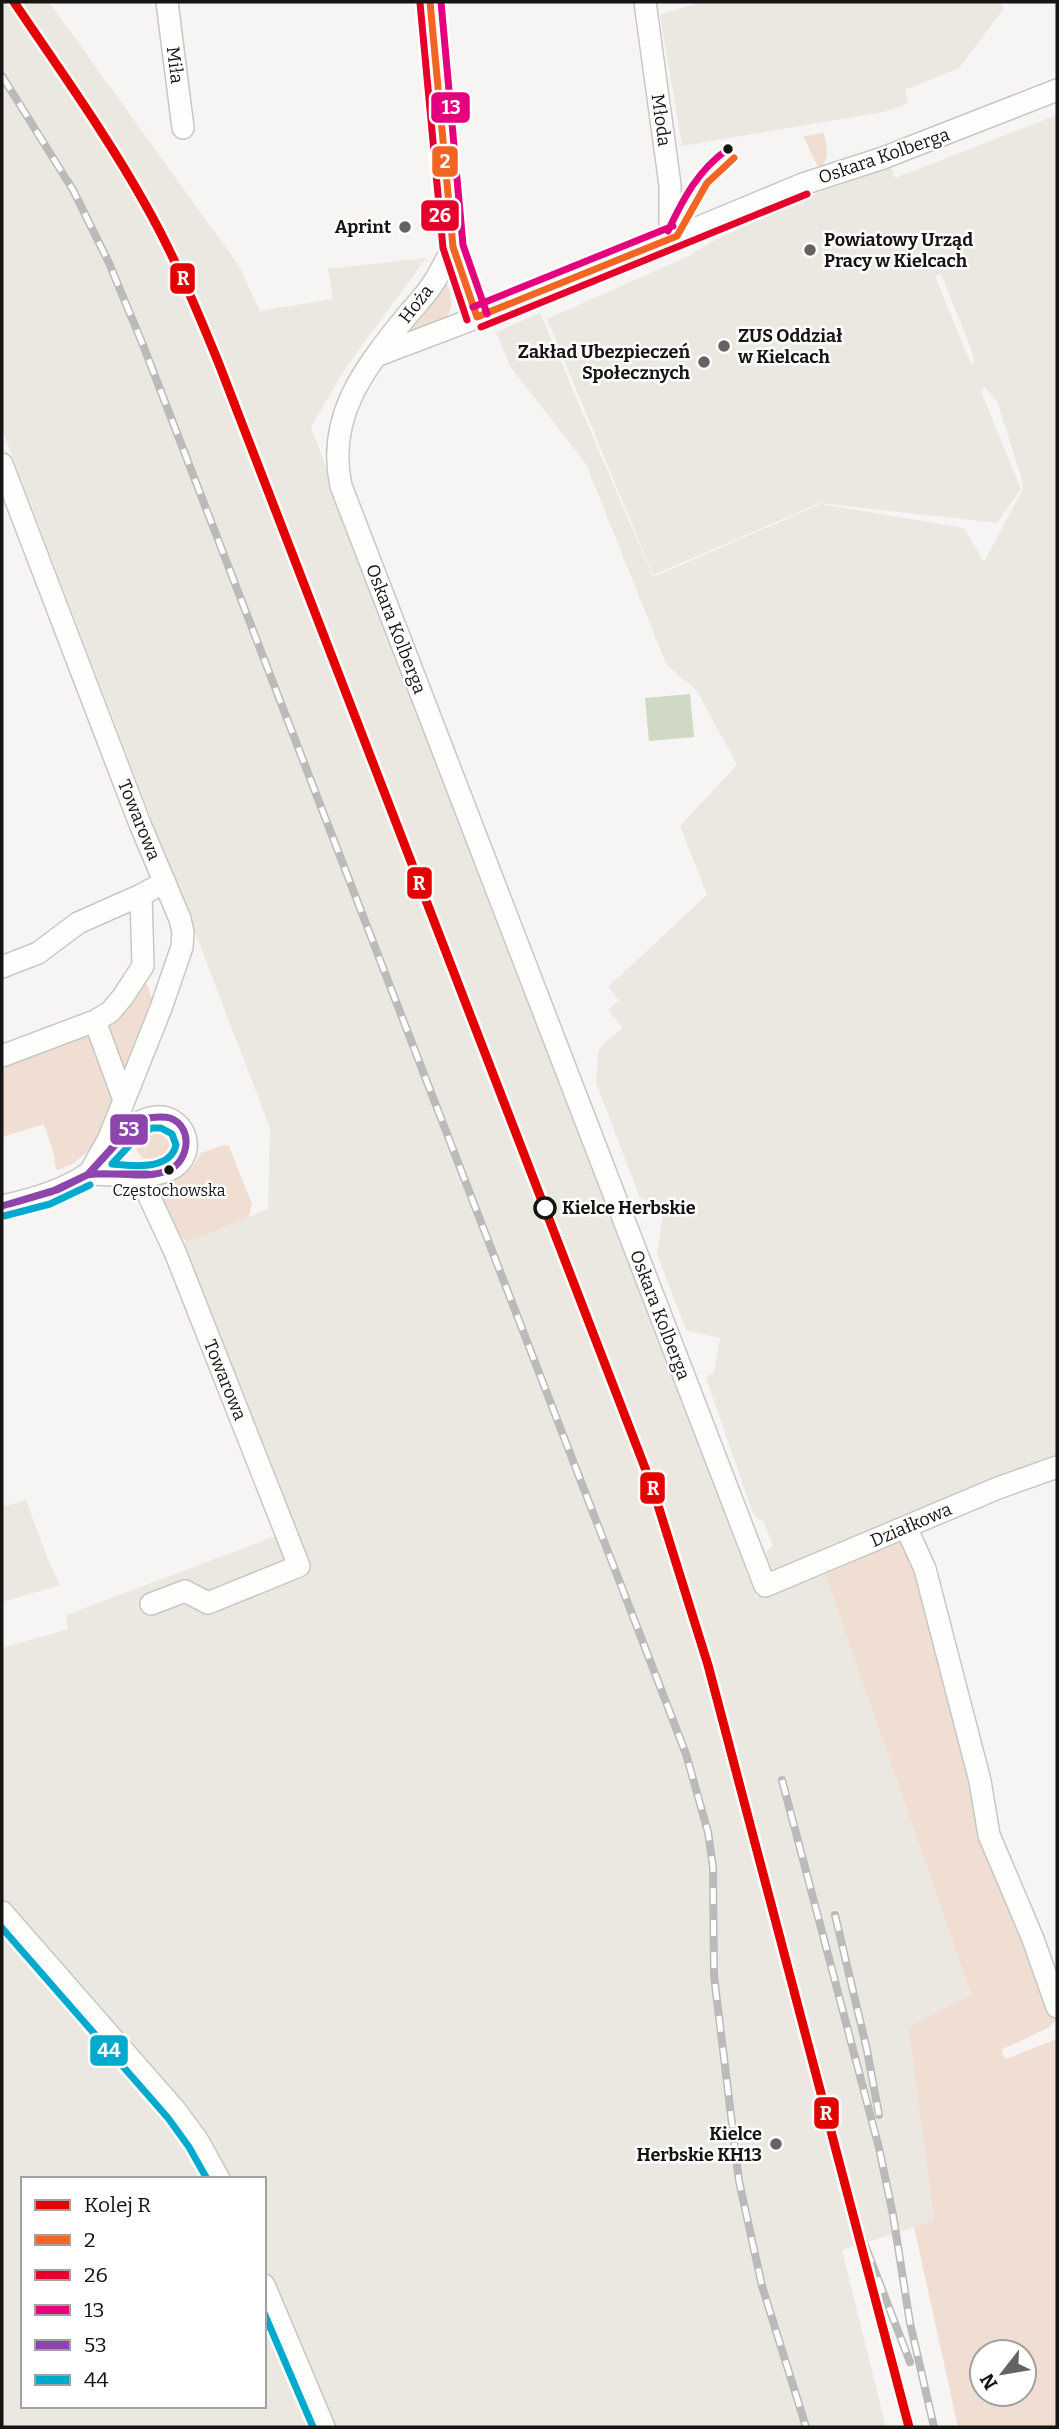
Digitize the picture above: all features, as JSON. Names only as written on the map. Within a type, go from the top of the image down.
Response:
[{"type":"street","name":"Miła","points":[[167,2],[183,128]]},
{"type":"street","points":[[430,2],[453,247],[477,317]]},
{"type":"street","name":"Młoda","points":[[645,2],[670,185],[670,222],[677,236]]},
{"type":"street","name":"Oskara Kolberga","points":[[765,1586],[341,486],[337,452],[344,415],[359,379],[374,357],[821,177],[883,159],[1057,90]]},
{"type":"street","name":"Hoża","points":[[374,357],[431,286],[453,247]]},
{"type":"street","name":"Towarowa","points":[[2,464],[140,824],[180,919],[183,939],[161,1008],[109,1138],[89,1174]]},
{"type":"street","points":[[2,967],[38,953],[78,923],[165,882]]},
{"type":"street","points":[[141,895],[143,966],[154,986],[161,1008]]},
{"type":"street","points":[[2,1056],[95,1021],[110,1012],[122,999],[143,966]]},
{"type":"street","points":[[95,1021],[124,1100]]},
{"type":"street","points":[[2,1206],[55,1190],[89,1174],[134,1126],[154,1117],[175,1120],[186,1136],[187,1146],[183,1157],[169,1170],[139,1175],[89,1174]]},
{"type":"street","name":"Towarowa","points":[[139,1175],[175,1252],[299,1566],[208,1603],[185,1591],[150,1604]]},
{"type":"street","name":"Działkowa","points":[[765,1586],[998,1488],[1057,1467]]},
{"type":"street","points":[[906,1527],[925,1569],[980,1781],[989,1835],[1033,1939],[1057,2007]]},
{"type":"street","points":[[2,1912],[176,2111],[198,2141],[218,2177]]},
{"type":"street","points":[[266,2290],[324,2427]]},
{"type":"shaded area","points":[[2,2],[49,2],[239,266],[260,311],[333,299],[328,269],[426,258],[345,369],[311,427],[756,1597],[825,1574],[971,1996],[908,2027],[934,2221],[842,2250],[886,2427],[2,2427],[2,1648],[68,1629],[66,1615],[281,1534],[172,1248],[268,1209],[270,1128],[2,429]]},
{"type":"shaded area","points":[[702,2],[1000,2],[1004,8],[959,68],[905,90],[908,101],[905,105],[883,112],[682,146],[660,15]]},
{"type":"shaded area","points":[[1057,115],[1057,1454],[766,1578],[766,1552],[773,1545],[763,1520],[753,1514],[706,1378],[714,1372],[720,1338],[686,1330],[657,1254],[664,1205],[640,1198],[596,1083],[598,1052],[604,1043],[623,1028],[608,1010],[619,1000],[608,987],[707,895],[680,826],[737,765],[697,691],[666,664],[586,464],[510,366],[496,332],[540,313],[653,577],[821,504],[964,528],[984,562],[1022,491],[1023,483],[997,401],[985,387],[981,391],[1021,489],[997,523],[820,503],[653,575],[547,319],[689,256],[715,240],[888,161],[895,178]],"holes":[[[941,274],[974,361],[971,364],[935,276]]]},
{"type":"shaded area","points":[[824,133],[827,155],[821,167],[817,165],[803,136]]},
{"type":"shaded area","points":[[446,281],[451,302],[443,322],[406,334]]},
{"type":"shaded area","points":[[690,694],[694,737],[649,741],[645,698]]},
{"type":"shaded area","points":[[138,984],[147,984],[155,1008],[126,1083],[107,1032],[111,1021]]},
{"type":"shaded area","points":[[89,1029],[118,1099],[103,1139],[74,1163],[58,1170],[44,1124],[2,1137],[2,1062]]},
{"type":"shaded area","points":[[158,1128],[170,1131],[176,1146],[164,1160],[146,1163],[137,1151],[136,1141],[144,1133]]},
{"type":"shaded area","points":[[224,1145],[229,1146],[252,1204],[249,1217],[187,1242],[174,1231],[155,1185],[158,1181],[193,1166],[201,1153]]},
{"type":"shaded area","points":[[26,1500],[60,1585],[2,1602],[2,1507]]},
{"type":"shaded area","points":[[904,1540],[919,1575],[982,1833],[1054,2012],[1055,2022],[1048,2028],[1003,2049],[1002,2054],[1006,2059],[1057,2039],[1057,2427],[958,2427],[914,2227],[934,2220],[908,2027],[971,1995],[825,1574]]},
{"type":"railway","points":[[2,76],[73,190],[109,263],[143,345],[686,1754],[708,1832],[713,1867],[714,1976],[739,2181],[762,2286],[806,2427]]},
{"type":"railway","points":[[782,1780],[879,2148],[910,2323],[934,2427]]},
{"type":"railway","points":[[835,1915],[867,2050],[879,2115]]},
{"type":"railway","points":[[846,2187],[856,2222],[910,2362]]},
{"type":"rail line","name":"R","points":[[14,2],[130,178],[166,243],[194,303],[652,1486],[708,1665],[909,2427]]},
{"type":"transit line","name":"2","points":[[430,2],[453,247],[477,317]]},
{"type":"transit line","name":"13","points":[[441,2],[463,245],[487,314]]},
{"type":"transit line","name":"26","points":[[420,3],[443,248],[467,320]]},
{"type":"transit line","name":"13","points":[[668,231],[700,176],[728,149]]},
{"type":"transit line","name":"2","points":[[677,236],[707,183],[734,158]]},
{"type":"transit line","name":"26","points":[[481,327],[807,194]]},
{"type":"transit line","name":"13","points":[[473,307],[673,226]]},
{"type":"transit line","name":"2","points":[[477,317],[677,236]]},
{"type":"transit line","name":"53","points":[[148,1118],[170,1118],[178,1122],[183,1129],[186,1144],[176,1166],[149,1175],[87,1175],[128,1130],[148,1118]]},
{"type":"transit line","name":"44","points":[[152,1128],[161,1128],[172,1134],[176,1145],[166,1159],[149,1165],[112,1164],[138,1136],[152,1128]]},
{"type":"transit line","name":"53","points":[[2,1206],[55,1190],[89,1174],[129,1130]]},
{"type":"transit line","name":"53","points":[[2,1206],[55,1190],[89,1174],[148,1174]]},
{"type":"transit line","name":"53","points":[[10,1204],[51,1192],[87,1175]]},
{"type":"transit line","name":"53","points":[[10,1204],[57,1190],[87,1175]]},
{"type":"transit line","name":"44","points":[[4,1216],[50,1204],[90,1185]]},
{"type":"transit line","name":"44","points":[[2,1928],[168,2118],[206,2177]]},
{"type":"transit line","name":"44","points":[[266,2318],[313,2427]]},
{"type":"place","name":"Aprint","points":[[405,227]]},
{"type":"place","name":"Powiatowy Urząd Pracy w Kielcach","points":[[810,250]]},
{"type":"place","name":"ZUS Oddział w Kielcach","points":[[724,346]]},
{"type":"place","name":"Zakład Ubezpieczeń Społecznych","points":[[704,362]]},
{"type":"place","name":"Częstochowska","points":[[169,1170]]},
{"type":"place","name":"Kielce Herbskie","points":[[545,1208]]},
{"type":"place","name":"Kielce Herbskie KH13","points":[[776,2144]]}]
